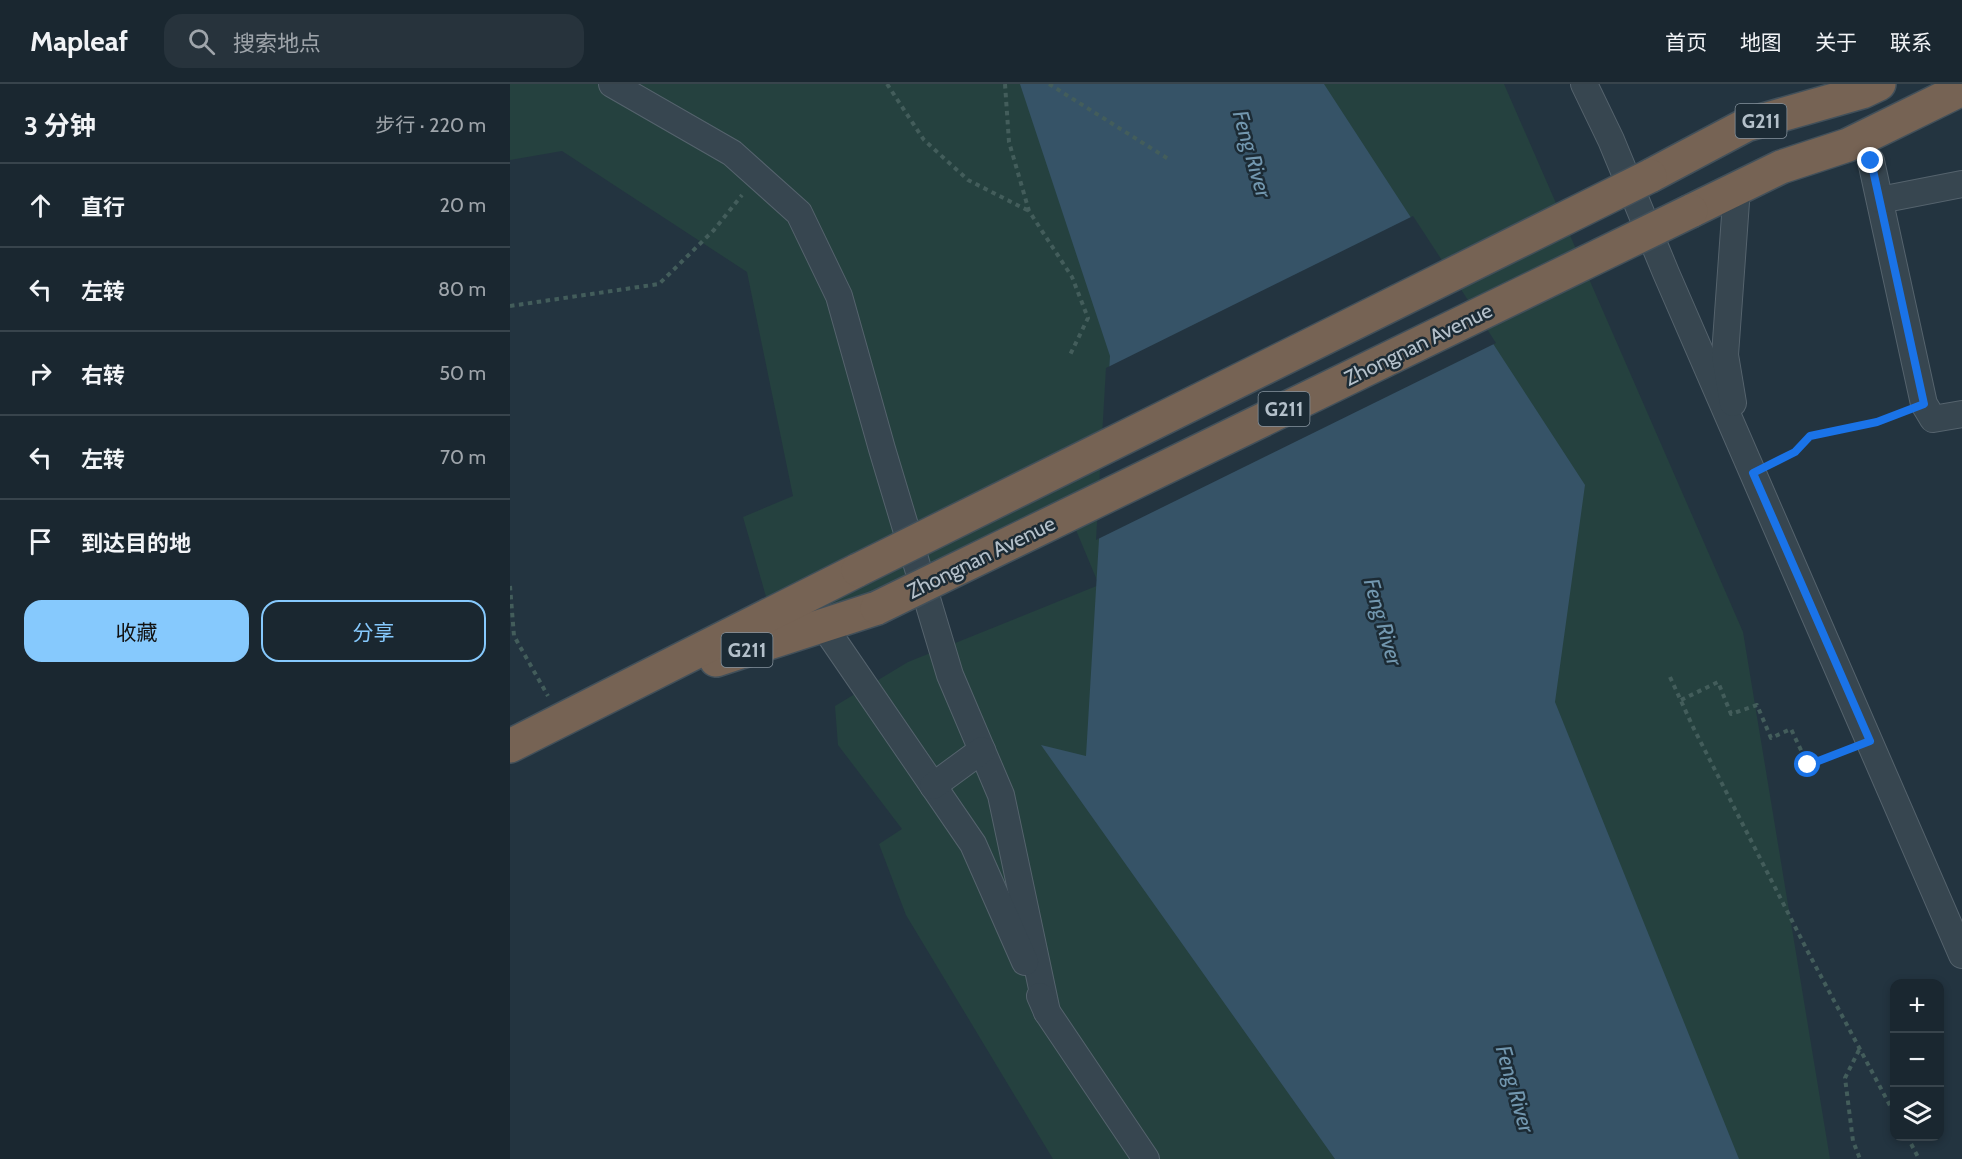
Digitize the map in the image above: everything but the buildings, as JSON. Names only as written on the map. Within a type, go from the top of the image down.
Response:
[{"type":"highway","name":"Zhongnan Avenue","points":[[617,692],[1650,176],[1746,125],[1862,92],[1879,84]]},
{"type":"highway","name":"Zhongnan Avenue","points":[[824,625],[877,608],[1737,188],[1781,167],[1848,145],[1962,88]]},
{"type":"highway","name":"G211","points":[[510,746],[617,692],[824,625]]},
{"type":"street","points":[[612,84],[732,153],[799,213],[839,296],[882,449],[951,675],[1001,795],[1047,1012]]},
{"type":"street","points":[[1584,84],[1611,140],[1666,273],[1962,954]]},
{"type":"street","points":[[1871,161],[1924,404],[1933,419],[1962,414]]},
{"type":"street","points":[[1880,200],[1962,184]]},
{"type":"street","points":[[1737,188],[1725,355],[1741,444]]},
{"type":"street","points":[[824,625],[973,844],[1047,1012],[1146,1159]]},
{"type":"street","points":[[933,786],[982,750]]},
{"type":"path","points":[[887,84],[924,140],[968,180],[1029,211]]},
{"type":"path","points":[[1005,84],[1009,142],[1029,211],[1072,278],[1088,318],[1070,355]]},
{"type":"path","points":[[1048,84],[1170,160]]},
{"type":"path","points":[[510,306],[659,284],[714,230],[757,175]]},
{"type":"path","points":[[1753,473],[1795,452],[1810,436],[1877,422],[1924,404]]},
{"type":"path","points":[[510,586],[514,636],[562,720]]},
{"type":"path","points":[[1670,677],[1859,1050],[1890,1106]]},
{"type":"path","points":[[1681,700],[1718,682],[1731,714],[1757,705],[1771,738],[1791,729],[1808,765],[1870,741]]},
{"type":"path","points":[[1859,1050],[1845,1078],[1853,1141],[1860,1159]]},
{"type":"path","points":[[1909,1141],[1919,1159]]},
{"type":"green space","points":[[510,84],[1504,84],[1743,632],[1830,1159],[1053,1159],[906,915],[879,844],[902,829],[838,745],[835,706],[908,662],[1099,585],[1066,506],[943,568],[776,631],[743,517],[793,496],[747,272],[562,151],[510,160]]},
{"type":"water","name":"Feng River","points":[[1020,84],[1324,84],[1585,485],[1555,702],[1739,1159],[1335,1159],[1041,745],[1086,756],[1110,356]]},
{"type":"pier","points":[[1413,216],[1496,343],[1096,540],[1106,368]]},
{"type":"tunnel","points":[[1855,84],[1869,152]]},
{"type":"route","points":[[1808,765],[1870,741],[1753,473],[1795,452],[1810,436],[1877,422],[1924,404],[1871,161]]}]
